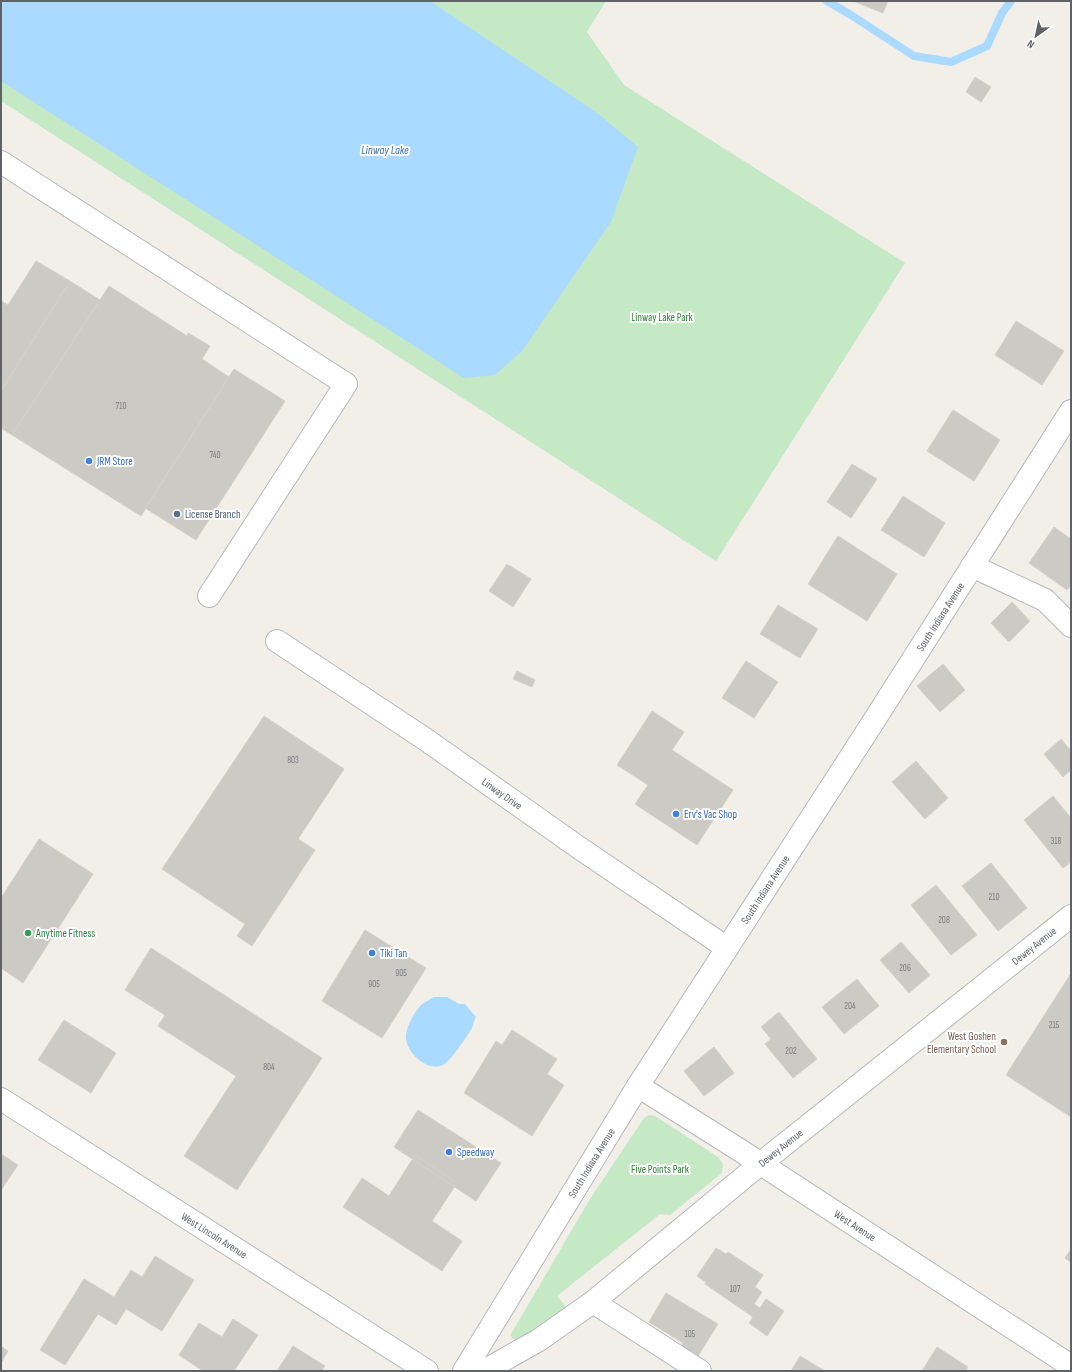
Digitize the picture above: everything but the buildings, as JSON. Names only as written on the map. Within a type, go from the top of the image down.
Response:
[{"type":"street","points":[[1,162],[346,384],[209,596]]},
{"type":"street","name":"South Indiana Avenue","points":[[464,1371],[638,1086],[872,724],[1071,411]]},
{"type":"street","points":[[972,566],[1045,600],[1071,626]]},
{"type":"street","name":"Linway Drive","points":[[278,641],[425,739],[578,847],[727,948]]},
{"type":"street","name":"Dewey Avenue","points":[[484,1371],[539,1340],[593,1302],[760,1164],[1071,916]]},
{"type":"street","name":"West Avenue","points":[[638,1086],[1071,1366]]},
{"type":"street","name":"West Lincoln Avenue","points":[[1,1099],[426,1371]]},
{"type":"street","points":[[593,1302],[700,1371]]},
{"type":"green space","name":"Linway Lake Park","points":[[1,1],[606,1],[587,32],[624,85],[905,263],[716,561],[1,101]]},
{"type":"green space","name":"Five Points Park","points":[[651,1115],[655,1116],[718,1157],[723,1164],[722,1173],[670,1215],[660,1214],[557,1296],[567,1308],[567,1311],[517,1341],[511,1337],[511,1334],[590,1199],[644,1118]]},
{"type":"water","name":"Linway Lake","points":[[1,1],[430,1],[596,112],[638,147],[611,222],[522,351],[495,375],[464,378],[1,81]]},
{"type":"water","points":[[434,997],[447,997],[459,1004],[465,1004],[476,1017],[472,1028],[454,1054],[446,1063],[437,1067],[431,1066],[418,1059],[409,1048],[406,1041],[409,1023],[413,1015],[421,1005]]},
{"type":"waterway","points":[[827,1],[914,56],[951,62],[987,46],[1002,13],[1011,1]]},
{"type":"place","name":"JRM Store","points":[[89,461]]},
{"type":"place","name":"License Branch","points":[[177,514]]},
{"type":"place","name":"Erv's Vac Shop","points":[[676,814]]},
{"type":"place","name":"Anytime Fitness","points":[[28,933]]},
{"type":"place","name":"Tiki Tan","points":[[372,953]]},
{"type":"place","name":"West Goshen Elementary School","points":[[1004,1042]]},
{"type":"place","name":"Speedway","points":[[449,1152]]}]
